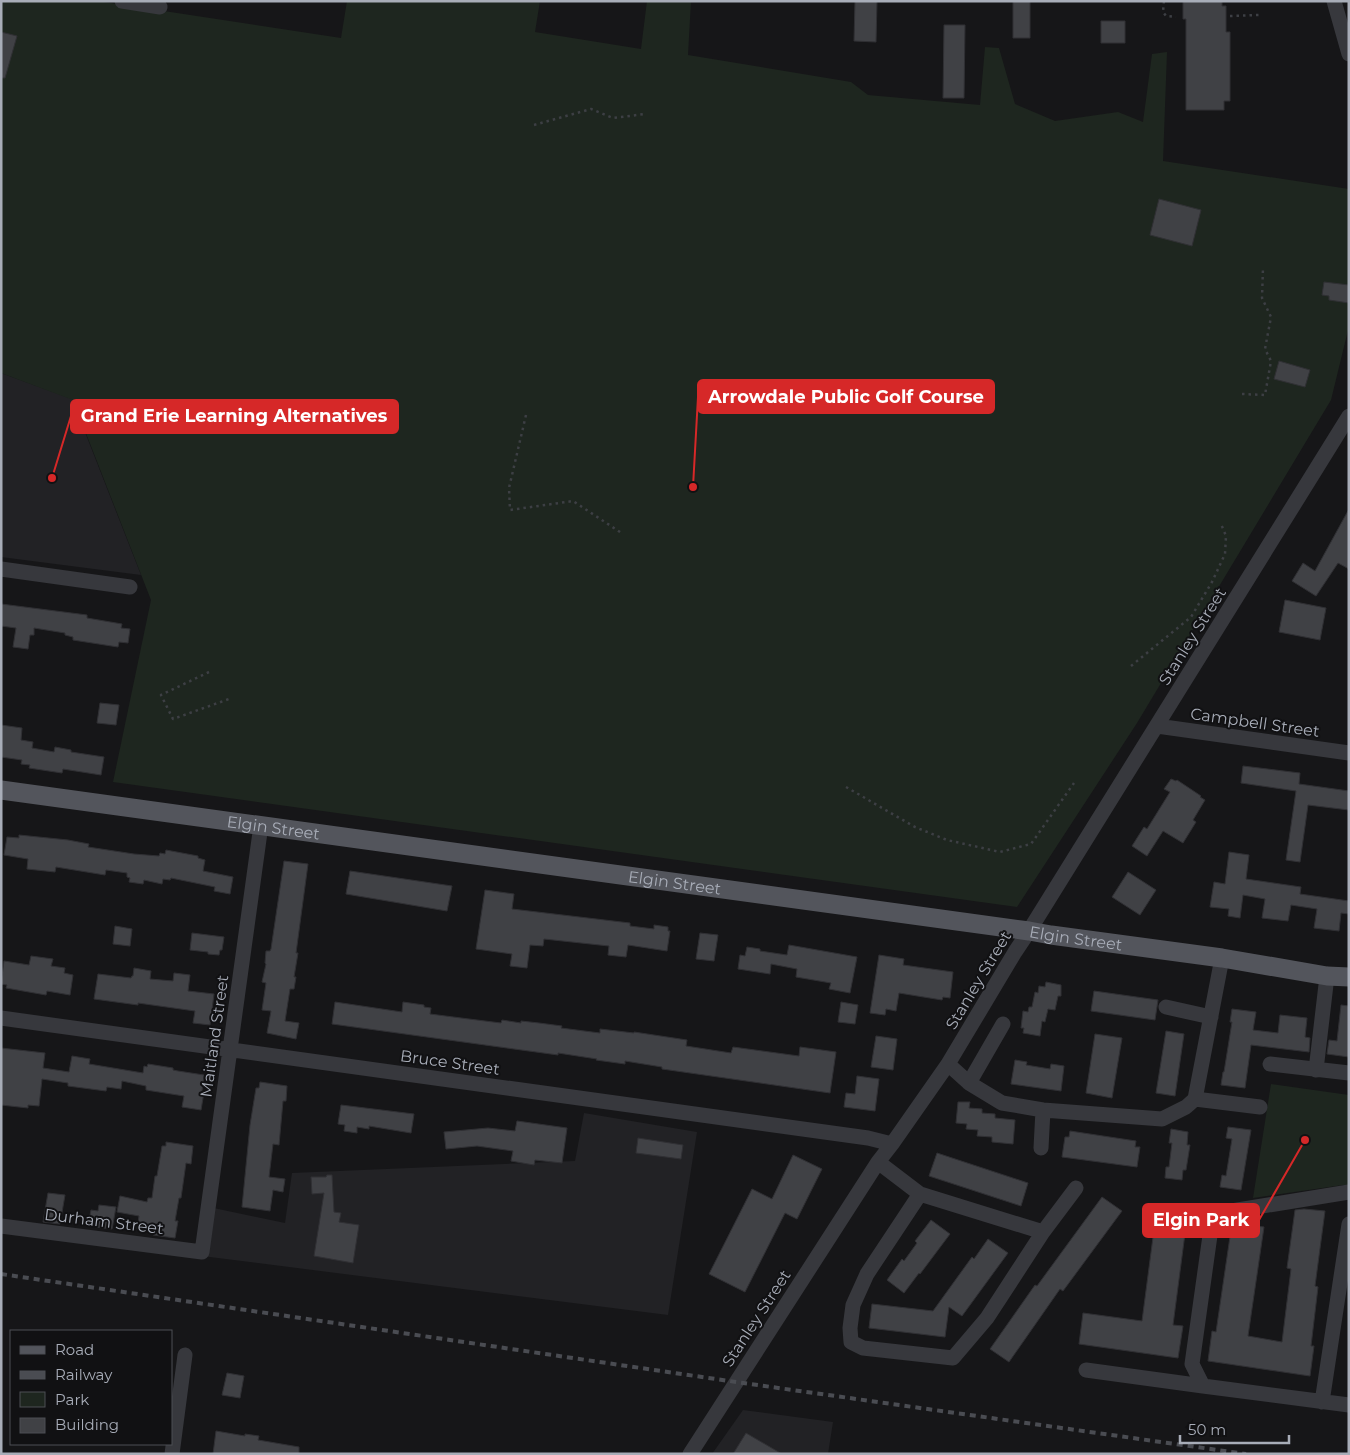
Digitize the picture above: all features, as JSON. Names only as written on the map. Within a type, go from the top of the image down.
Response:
[{"type":"main road","name":"Elgin Street","points":[[1,790],[1222,958],[1327,976],[1349,977]]},
{"type":"street","points":[[122,1],[160,7]]},
{"type":"street","points":[[1334,1],[1349,54]]},
{"type":"street","name":"Stanley Street","points":[[690,1454],[878,1162],[948,1064],[1015,952],[1349,416]]},
{"type":"street","points":[[1,569],[130,587]]},
{"type":"street","name":"Campbell Street","points":[[1157,726],[1349,753]]},
{"type":"street","name":"Maitland Street","points":[[202,1252],[261,825]]},
{"type":"street","points":[[948,1064],[969,1083],[1002,1102],[1043,1110],[1162,1120],[1186,1107],[1195,1099],[1222,958]]},
{"type":"street","points":[[1316,1070],[1327,976]]},
{"type":"street","points":[[1166,1007],[1211,1016]]},
{"type":"street","name":"Bruce Street","points":[[1,1018],[868,1138],[892,1144]]},
{"type":"street","points":[[969,1083],[1003,1024]]},
{"type":"street","points":[[1270,1064],[1349,1073]]},
{"type":"street","points":[[1195,1099],[1260,1107]]},
{"type":"street","points":[[1041,1148],[1043,1110]]},
{"type":"street","points":[[878,1162],[920,1194],[1043,1232]]},
{"type":"street","points":[[920,1194],[867,1274],[853,1305],[850,1328],[851,1342],[863,1348],[953,1358],[987,1318],[1043,1232],[1076,1188]]},
{"type":"street","points":[[1203,1386],[1192,1364],[1213,1214],[1349,1192]]},
{"type":"street","points":[[1322,1402],[1349,1224]]},
{"type":"street","name":"Durham Street","points":[[1,1226],[202,1252]]},
{"type":"street","points":[[172,1454],[186,1355]]},
{"type":"street","points":[[1086,1370],[1349,1405]]},
{"type":"path","points":[[1164,1],[1166,16],[1176,17]]},
{"type":"path","points":[[1230,16],[1259,15]]},
{"type":"path","points":[[534,125],[591,109],[613,118],[645,114]]},
{"type":"path","points":[[1242,394],[1265,395],[1271,361],[1265,349],[1271,317],[1262,298],[1263,268]]},
{"type":"path","points":[[526,415],[509,488],[510,510],[573,501],[623,534]]},
{"type":"path","points":[[1131,666],[1191,617],[1212,582],[1225,554],[1226,536],[1221,524]]},
{"type":"path","points":[[209,672],[161,695],[173,719],[228,699]]},
{"type":"path","points":[[846,787],[915,827],[947,840],[1000,852],[1031,844],[1074,783]]},
{"type":"shaded area","points":[[1,373],[72,399],[141,575],[1,557]]},
{"type":"shaded area","points":[[584,1113],[697,1132],[668,1315],[202,1256],[209,1207],[285,1223],[292,1173],[575,1161]]},
{"type":"shaded area","points":[[743,1410],[833,1422],[828,1454],[712,1454]]},
{"type":"green space","points":[[1,1],[98,1],[341,38],[347,1],[540,1],[535,32],[641,49],[647,1],[691,1],[688,55],[851,82],[868,95],[980,105],[985,47],[999,48],[1015,104],[1055,121],[1118,112],[1143,122],[1152,54],[1167,52],[1163,161],[1349,189],[1349,326],[1331,400],[1137,723],[1017,907],[113,782],[151,600],[73,400],[1,373]]},
{"type":"green space","points":[[1271,1084],[1349,1095],[1349,1185],[1253,1198]]},
{"type":"building","points":[[855,1],[877,1],[876,42],[854,41]]},
{"type":"building","points":[[1013,1],[1030,1],[1030,38],[1013,38]]},
{"type":"building","points":[[1183,1],[1222,1],[1222,6],[1226,6],[1226,32],[1230,32],[1230,101],[1224,101],[1224,110],[1186,110],[1186,19],[1183,19]]},
{"type":"building","points":[[1101,21],[1125,21],[1125,43],[1101,43]]},
{"type":"building","points":[[944,25],[965,25],[964,98],[943,98]]},
{"type":"building","points":[[1,32],[17,36],[5,78],[1,78]]},
{"type":"building","points":[[1159,199],[1201,210],[1192,246],[1150,235]]},
{"type":"building","points":[[1324,282],[1349,285],[1349,303],[1329,300],[1329,296],[1322,295]]},
{"type":"building","points":[[1279,361],[1310,370],[1305,387],[1274,379]]},
{"type":"building","points":[[1349,509],[1349,569],[1338,563],[1316,596],[1292,581],[1303,563],[1315,571]]},
{"type":"building","points":[[1285,600],[1326,608],[1320,640],[1279,632]]},
{"type":"building","points":[[1,604],[87,615],[87,618],[122,624],[121,628],[130,629],[128,643],[119,642],[118,647],[73,640],[73,637],[65,635],[65,633],[34,628],[34,635],[30,635],[28,649],[13,647],[16,628],[1,626]]},
{"type":"building","points":[[100,703],[119,705],[116,725],[97,723]]},
{"type":"building","points":[[1,725],[22,728],[21,740],[33,742],[32,748],[54,752],[55,747],[71,750],[71,752],[104,757],[101,775],[63,769],[62,773],[29,768],[30,765],[21,764],[22,760],[1,757]]},
{"type":"building","points":[[1243,766],[1300,773],[1299,784],[1349,791],[1349,810],[1308,805],[1300,862],[1286,860],[1296,791],[1241,783]]},
{"type":"building","points":[[1171,779],[1177,780],[1205,800],[1193,820],[1196,822],[1183,843],[1163,831],[1147,856],[1132,846],[1144,827],[1147,829],[1170,792],[1164,789]]},
{"type":"building","points":[[19,835],[68,840],[89,844],[88,847],[134,854],[159,856],[160,853],[165,854],[166,850],[198,856],[198,858],[205,860],[203,871],[233,877],[230,894],[214,891],[215,887],[171,878],[170,880],[163,879],[162,884],[144,880],[143,884],[129,882],[130,878],[127,877],[127,873],[106,870],[105,875],[56,867],[55,872],[27,869],[28,859],[4,855],[7,837],[19,838]]},
{"type":"building","points":[[1229,852],[1249,855],[1246,879],[1301,887],[1300,894],[1349,901],[1349,914],[1341,913],[1339,931],[1314,928],[1317,909],[1291,905],[1288,921],[1262,918],[1265,899],[1243,895],[1240,918],[1228,916],[1229,909],[1210,907],[1214,882],[1225,884]]},
{"type":"building","points":[[284,861],[308,864],[296,953],[298,953],[294,977],[296,977],[294,989],[290,989],[285,1021],[299,1023],[296,1039],[267,1033],[271,1011],[262,1010],[266,983],[262,982],[266,964],[266,951],[271,949]]},
{"type":"building","points":[[350,871],[452,886],[447,911],[346,894]]},
{"type":"building","points":[[1128,872],[1156,890],[1140,915],[1112,897]]},
{"type":"building","points":[[485,890],[514,894],[512,909],[630,923],[630,926],[654,929],[654,925],[668,927],[668,931],[670,931],[667,951],[628,945],[626,957],[608,955],[609,946],[544,939],[543,946],[530,945],[527,968],[510,966],[512,954],[476,949]]},
{"type":"building","points":[[115,926],[132,929],[130,946],[113,944]]},
{"type":"building","points":[[192,933],[224,937],[222,950],[220,950],[219,955],[190,950]]},
{"type":"building","points":[[700,933],[718,935],[714,961],[696,959]]},
{"type":"building","points":[[789,945],[857,957],[850,993],[829,989],[831,983],[796,977],[797,969],[771,964],[770,974],[738,969],[740,955],[745,956],[747,947],[787,955]]},
{"type":"building","points":[[879,955],[904,959],[903,965],[953,972],[950,998],[943,997],[942,1000],[899,993],[896,1011],[886,1009],[885,1015],[870,1013]]},
{"type":"building","points":[[31,956],[53,959],[51,966],[65,968],[64,973],[73,975],[70,995],[47,991],[46,995],[6,988],[7,985],[1,984],[4,961],[29,965]]},
{"type":"building","points":[[134,968],[151,971],[150,979],[173,981],[174,973],[190,975],[188,991],[214,994],[210,1025],[193,1023],[195,1011],[94,999],[98,974],[131,978]]},
{"type":"building","points":[[1046,982],[1061,985],[1061,996],[1058,996],[1055,1010],[1048,1009],[1045,1022],[1042,1021],[1040,1036],[1023,1033],[1024,1028],[1021,1028],[1023,1011],[1028,1012],[1029,1007],[1032,1007],[1035,992],[1038,993],[1039,986],[1045,987]]},
{"type":"building","points":[[1094,991],[1158,1000],[1155,1020],[1091,1011]]},
{"type":"building","points":[[335,1002],[402,1012],[403,1002],[431,1008],[430,1014],[501,1023],[502,1020],[539,1023],[600,1033],[600,1029],[634,1032],[687,1040],[686,1046],[731,1053],[733,1047],[799,1056],[800,1047],[836,1052],[830,1093],[662,1069],[662,1067],[625,1061],[625,1064],[558,1053],[558,1055],[332,1024]]},
{"type":"building","points":[[841,1002],[858,1005],[855,1024],[838,1022]]},
{"type":"building","points":[[1341,1005],[1349,1006],[1349,1057],[1327,1054],[1329,1040],[1337,1041]]},
{"type":"building","points":[[1232,1009],[1256,1012],[1253,1030],[1278,1033],[1280,1015],[1307,1018],[1305,1037],[1310,1038],[1309,1052],[1251,1045],[1245,1088],[1221,1085],[1232,1022],[1230,1022]]},
{"type":"building","points":[[1166,1031],[1184,1034],[1175,1096],[1156,1093]]},
{"type":"building","points":[[1095,1034],[1122,1038],[1112,1098],[1086,1093]]},
{"type":"building","points":[[876,1036],[897,1039],[893,1070],[871,1067]]},
{"type":"building","points":[[1,1048],[45,1053],[43,1068],[69,1072],[72,1056],[90,1059],[89,1064],[143,1073],[144,1066],[147,1067],[148,1064],[204,1075],[201,1110],[182,1107],[184,1096],[146,1090],[146,1086],[122,1081],[121,1089],[107,1087],[106,1091],[68,1086],[68,1083],[42,1079],[39,1106],[28,1105],[28,1108],[1,1105]]},
{"type":"building","points":[[1015,1060],[1027,1062],[1026,1065],[1050,1069],[1051,1064],[1064,1066],[1061,1091],[1011,1084]]},
{"type":"building","points":[[857,1076],[879,1079],[875,1111],[844,1107],[846,1093],[855,1094]]},
{"type":"building","points":[[260,1082],[287,1086],[286,1101],[283,1101],[279,1145],[273,1144],[269,1177],[285,1179],[283,1192],[273,1190],[270,1211],[242,1207],[250,1125],[256,1088],[259,1088]]},
{"type":"building","points":[[958,1102],[970,1102],[969,1108],[982,1109],[982,1113],[995,1114],[995,1118],[1015,1120],[1013,1144],[992,1142],[992,1137],[977,1136],[978,1130],[966,1129],[967,1124],[956,1123]]},
{"type":"building","points":[[341,1105],[414,1114],[411,1133],[369,1126],[369,1129],[357,1127],[357,1133],[344,1131],[345,1125],[338,1124]]},
{"type":"building","points":[[517,1121],[567,1128],[562,1163],[535,1160],[534,1165],[511,1161],[513,1151],[477,1146],[446,1149],[444,1132],[488,1128],[515,1131]]},
{"type":"building","points":[[1228,1127],[1251,1130],[1241,1190],[1220,1187],[1222,1175],[1226,1176],[1232,1139],[1226,1138]]},
{"type":"building","points":[[1171,1129],[1188,1132],[1187,1145],[1190,1145],[1186,1170],[1183,1170],[1182,1180],[1165,1178],[1166,1167],[1169,1167],[1172,1143],[1169,1143]]},
{"type":"building","points":[[1070,1131],[1136,1141],[1135,1147],[1140,1147],[1137,1167],[1062,1157],[1065,1137],[1069,1137]]},
{"type":"building","points":[[638,1138],[683,1145],[681,1159],[636,1153]]},
{"type":"building","points":[[166,1142],[193,1146],[191,1164],[186,1163],[181,1198],[179,1198],[175,1221],[178,1221],[175,1238],[153,1235],[154,1231],[137,1229],[139,1216],[117,1212],[120,1196],[147,1202],[148,1198],[152,1198],[162,1146],[166,1146]]},
{"type":"building","points":[[937,1153],[1028,1183],[1021,1206],[929,1176]]},
{"type":"building","points":[[793,1155],[822,1169],[797,1219],[785,1213],[745,1292],[709,1274],[752,1189],[772,1199]]},
{"type":"building","points":[[327,1175],[332,1175],[334,1212],[341,1213],[339,1222],[359,1225],[353,1263],[314,1256],[324,1193],[312,1194],[311,1177],[326,1177]]},
{"type":"building","points":[[48,1193],[65,1195],[60,1224],[43,1222]]},
{"type":"building","points":[[1102,1197],[1122,1211],[1063,1291],[1060,1289],[1009,1362],[990,1349],[1035,1285],[1037,1286]]},
{"type":"building","points":[[99,1205],[116,1207],[112,1229],[95,1227],[96,1222],[89,1221],[91,1210],[98,1211]]},
{"type":"building","points":[[1295,1210],[1325,1211],[1315,1286],[1318,1287],[1311,1346],[1314,1346],[1310,1376],[1208,1361],[1212,1331],[1216,1332],[1232,1223],[1264,1227],[1248,1336],[1282,1342],[1291,1269],[1287,1268]]},
{"type":"building","points":[[931,1220],[950,1234],[904,1293],[887,1280],[902,1259],[904,1261],[917,1243],[915,1241]]},
{"type":"building","points":[[1155,1222],[1186,1226],[1173,1325],[1183,1326],[1178,1358],[1079,1344],[1083,1313],[1142,1321]]},
{"type":"building","points":[[988,1239],[1008,1253],[962,1316],[949,1307],[945,1337],[869,1328],[872,1304],[933,1311],[972,1257],[974,1259]]},
{"type":"building","points":[[227,1373],[244,1376],[240,1398],[222,1395]]},
{"type":"building","points":[[216,1431],[245,1436],[245,1434],[259,1436],[258,1440],[299,1447],[299,1454],[213,1454]]},
{"type":"building","points":[[746,1433],[782,1454],[733,1454]]},
{"type":"railway","points":[[1,1274],[736,1382],[1246,1454]]},
{"type":"place","name":"Grand Erie Learning Alternatives","points":[[52,478]]},
{"type":"place","name":"Arrowdale Public Golf Course","points":[[693,487]]},
{"type":"place","name":"Elgin Park","points":[[1305,1140]]}]
